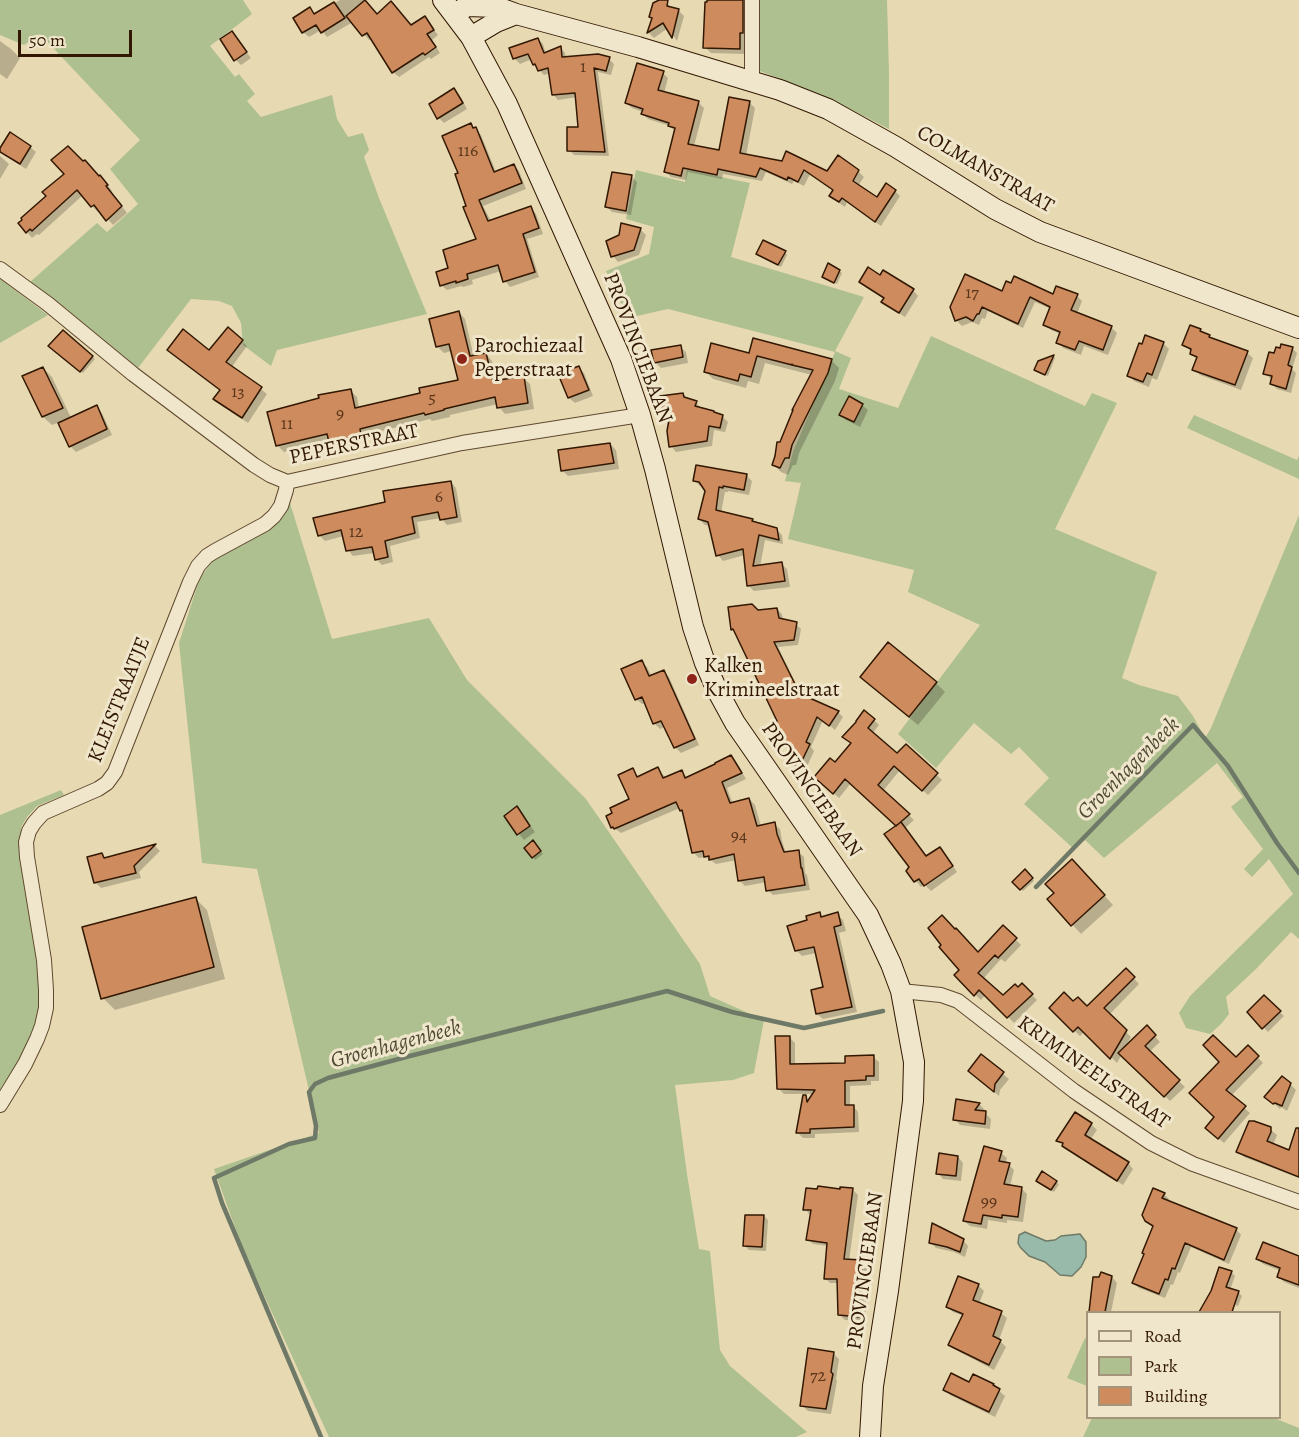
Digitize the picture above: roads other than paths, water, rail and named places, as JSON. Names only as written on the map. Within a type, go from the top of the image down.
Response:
[{"type":"main road","name":"COLMANSTRAAT","points":[[449,7],[497,7],[780,90],[828,109],[896,147],[995,209],[1040,232],[1299,328]]},
{"type":"main road","name":"PROVINCIEBAAN","points":[[449,7],[471,37],[507,104],[621,359],[655,469],[693,627],[705,663],[735,723],[868,915],[901,991],[914,1062],[913,1101],[873,1386],[870,1437]]},
{"type":"main road","points":[[471,37],[496,22],[516,14]]},
{"type":"street","points":[[752,0],[752,82]]},
{"type":"street","name":"PEPERSTRAAT","points":[[0,269],[48,303],[133,374],[254,465],[287,482],[462,443],[640,415]]},
{"type":"street","name":"KLEISTRAATJE","points":[[0,1105],[37,1039],[46,1008],[44,960],[27,857],[26,842],[29,831],[43,813],[107,783],[115,772],[198,566],[207,556],[265,524],[274,516],[281,506],[287,482]]},
{"type":"street","name":"KRIMINEELSTRAAT","points":[[901,991],[941,995],[958,1001],[1074,1091],[1151,1143],[1193,1164],[1299,1202]]},
{"type":"waterway","name":"Groenhagenbeek","points":[[1036,887],[1193,725],[1228,766],[1299,873]]},
{"type":"waterway","name":"Groenhagenbeek","points":[[321,1437],[222,1203],[214,1178],[289,1144],[315,1138],[316,1126],[309,1092],[315,1084],[328,1078],[406,1057],[667,991],[732,1012],[804,1028],[883,1011]]},
{"type":"place","name":"Parochiezaal Peperstraat","points":[[462,359]]},
{"type":"place","name":"Kalken Krimineelstraat","points":[[692,679]]}]
